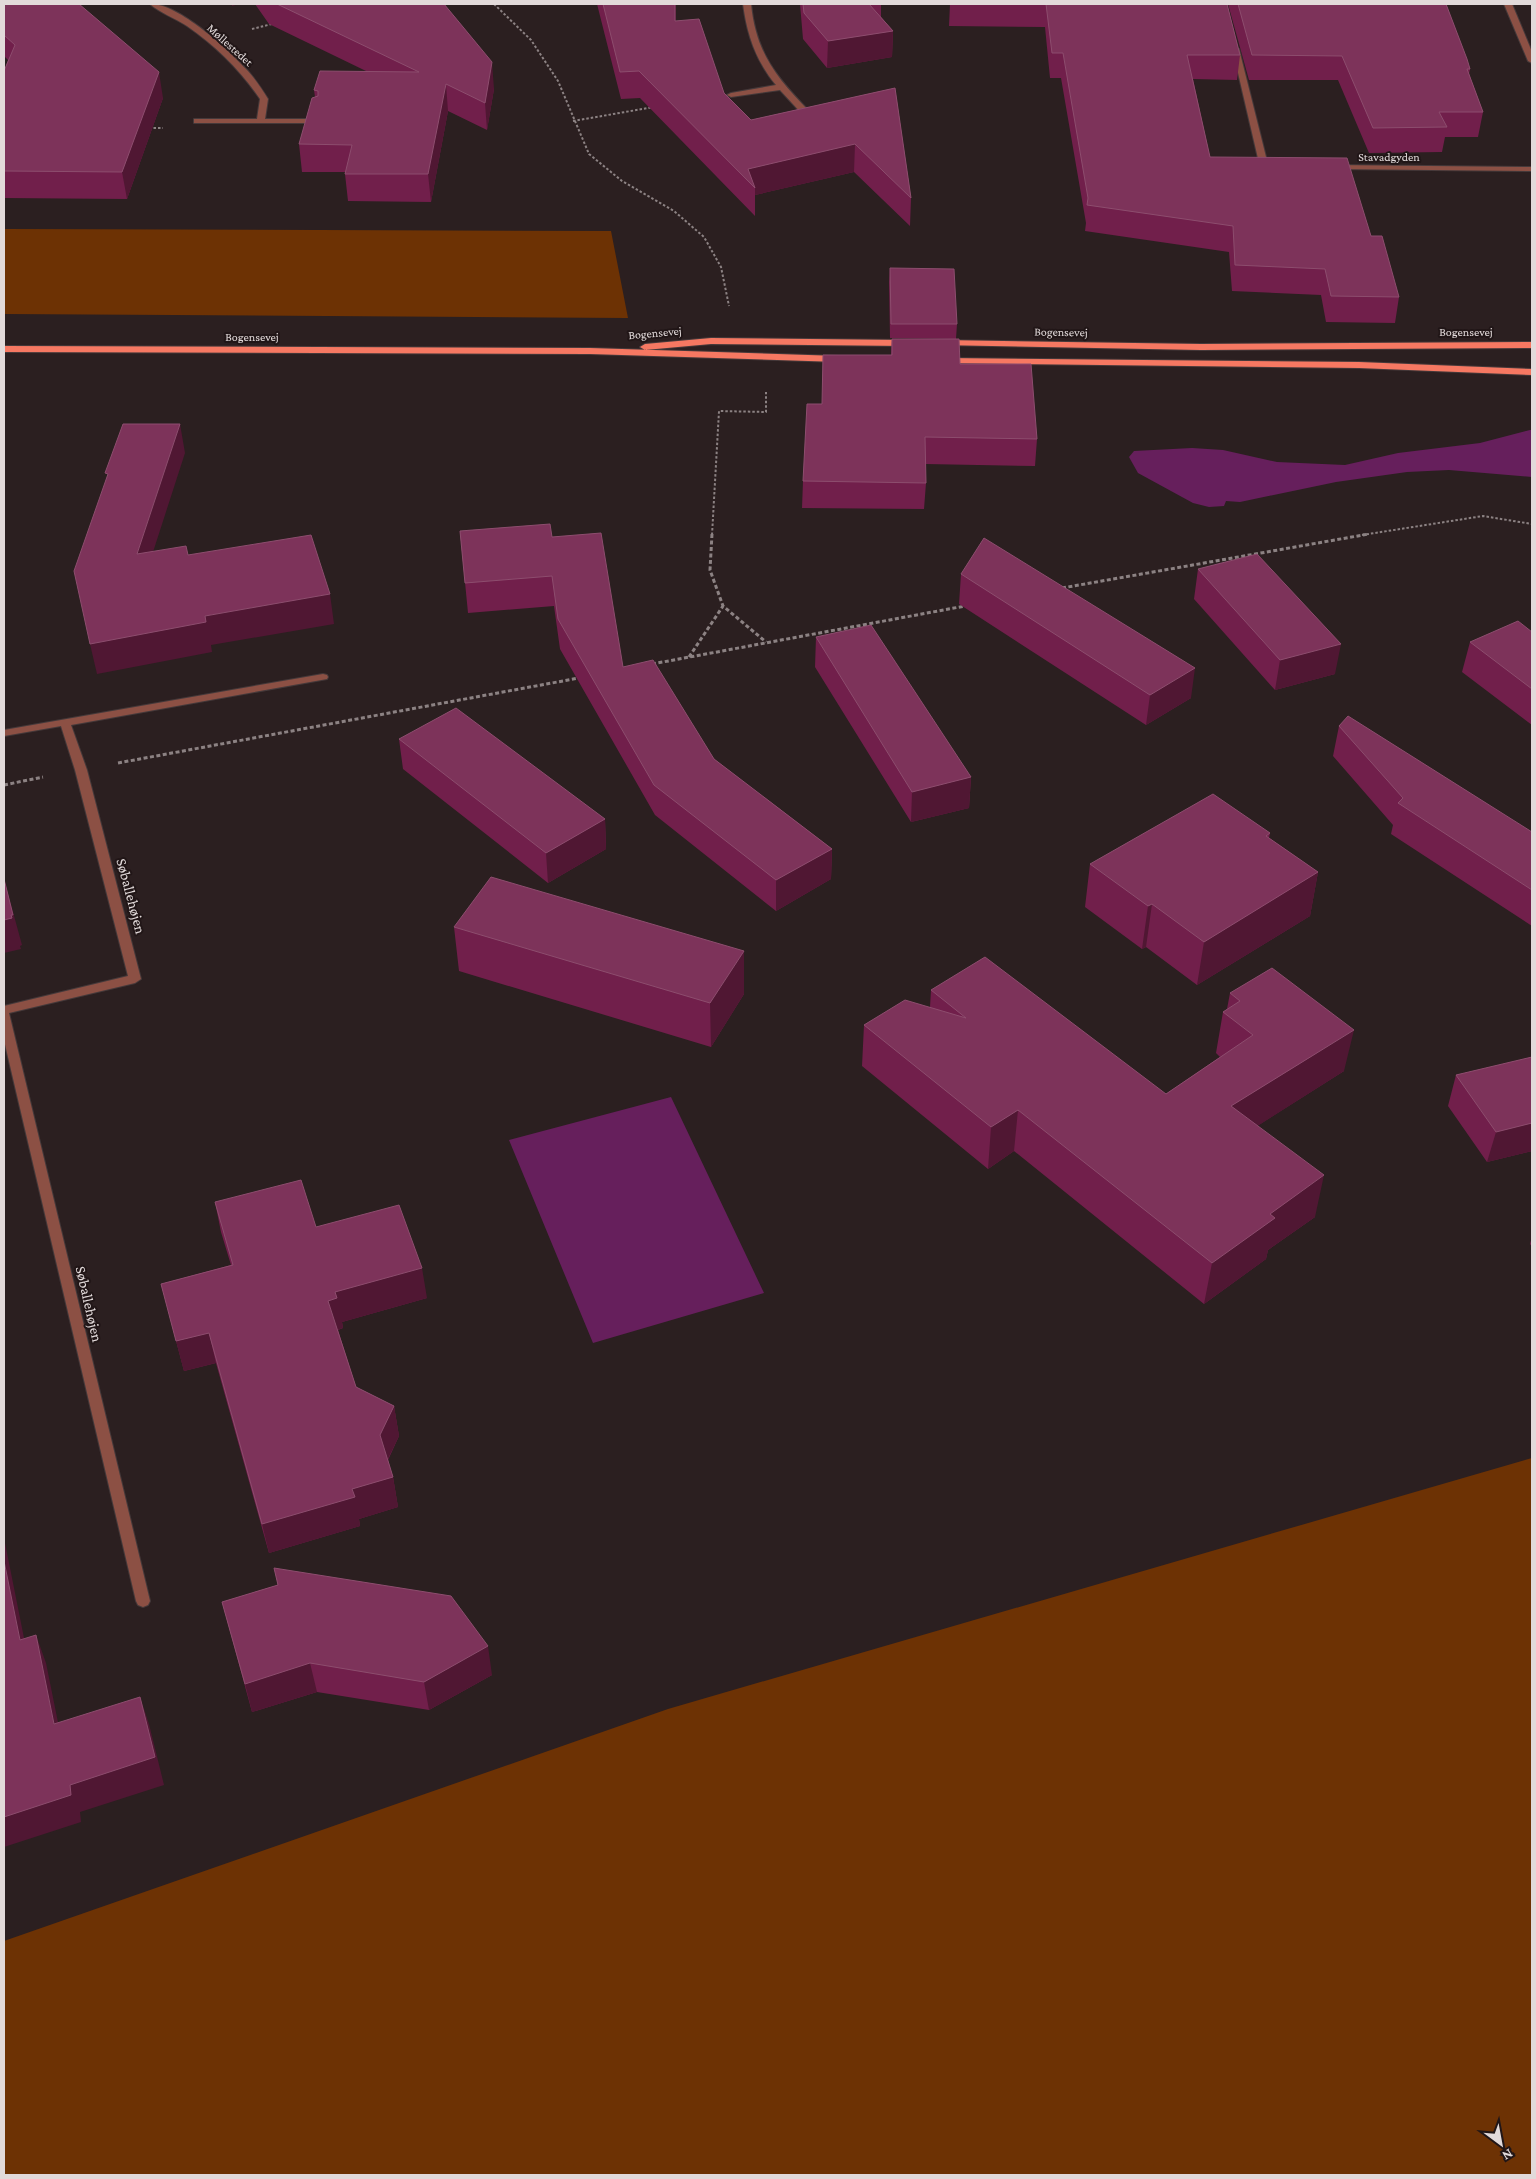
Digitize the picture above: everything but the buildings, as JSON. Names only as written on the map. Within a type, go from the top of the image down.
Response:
[{"type":"main road","name":"Bogensevej","points":[[590,351],[711,341],[912,343]]},
{"type":"main road","name":"Bogensevej","points":[[932,343],[1201,346],[1532,345]]},
{"type":"main road","name":"Bogensevej","points":[[4,348],[590,351],[853,360]]},
{"type":"main road","points":[[932,360],[1359,365],[1532,372]]},
{"type":"street","name":"Møllestedet","points":[[154,4],[167,10],[211,40],[241,68],[264,99],[261,121]]},
{"type":"street","points":[[747,4],[748,19],[757,54],[781,87],[806,113]]},
{"type":"street","points":[[1508,4],[1532,60]]},
{"type":"street","points":[[1234,42],[1264,167],[1284,167]]},
{"type":"street","points":[[731,95],[781,87]]},
{"type":"street","points":[[197,121],[317,121]]},
{"type":"street","name":"Stavadgyden","points":[[1323,167],[1532,169]]},
{"type":"street","points":[[4,733],[323,677]]},
{"type":"street","name":"Søballehøjen","points":[[4,1010],[135,979],[81,770],[64,722]]},
{"type":"street","name":"Søballehøjen","points":[[4,1015],[143,1601]]},
{"type":"path","points":[[494,4],[531,40],[558,81],[573,121],[589,154],[622,181],[674,211],[704,237],[721,266],[729,308]]},
{"type":"path","points":[[211,40],[275,23]]},
{"type":"path","points":[[573,121],[662,106]]},
{"type":"path","points":[[142,128],[181,128],[197,121]]},
{"type":"path","points":[[765,388],[766,412],[719,411],[710,570],[723,606],[766,642]]},
{"type":"path","points":[[1059,588],[1420,525],[1483,516],[1532,524]]},
{"type":"path","points":[[650,664],[971,605]]},
{"type":"path","points":[[690,657],[723,606]]},
{"type":"path","points":[[4,785],[582,677]]},
{"type":"shaded area","points":[[4,229],[611,231],[628,318],[4,314]]},
{"type":"shaded area","points":[[1532,430],[1532,477],[1449,470],[1407,472],[1336,482],[1240,502],[1226,501],[1224,506],[1209,507],[1193,503],[1138,473],[1129,457],[1134,451],[1192,448],[1223,450],[1277,462],[1345,465],[1398,453],[1480,443]]},
{"type":"shaded area","points":[[671,1097],[764,1293],[593,1343],[509,1140]]},
{"type":"shaded area","points":[[1532,1458],[1532,2175],[4,2175],[4,1941],[668,1709]]}]
